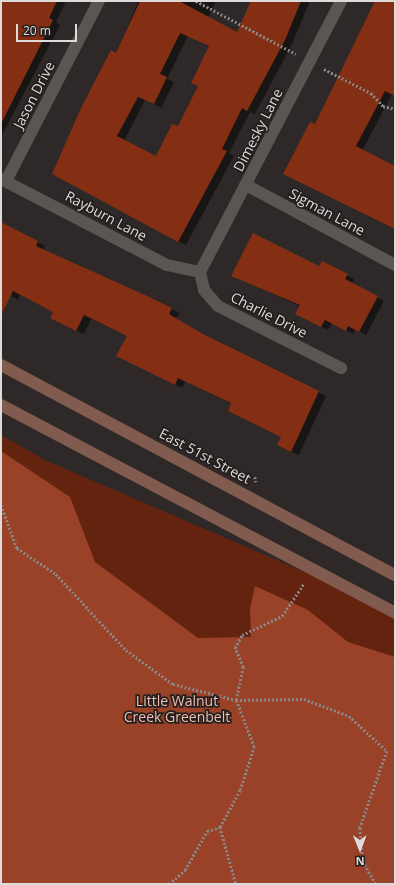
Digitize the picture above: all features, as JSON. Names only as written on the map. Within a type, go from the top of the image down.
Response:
[{"type":"street","name":"Jason Drive","points":[[4,180],[99,1]]},
{"type":"street","name":"Dimesky Lane","points":[[200,272],[341,1]]},
{"type":"street","name":"Rayburn Lane","points":[[4,180],[167,265],[200,272]]},
{"type":"street","name":"Sigman Lane","points":[[246,185],[395,265]]},
{"type":"street","name":"Charlie Drive","points":[[200,272],[204,290],[218,306],[341,368]]},
{"type":"street","name":"East 51st Street","points":[[1,365],[395,574]]},
{"type":"street","points":[[1,404],[311,570],[395,613]]},
{"type":"path","points":[[196,1],[296,54]]},
{"type":"path","points":[[323,68],[371,93],[383,106],[395,109]]},
{"type":"path","points":[[1,506],[17,548],[56,574],[126,650],[173,684],[236,700],[304,699],[349,716],[387,751],[360,828],[362,861],[376,884]]},
{"type":"path","points":[[236,884],[220,827],[240,790],[254,747],[236,700],[243,667],[235,648],[242,635],[282,616],[311,570]]},
{"type":"path","points":[[169,884],[185,870],[207,831],[220,827]]},
{"type":"green space","name":"Little Walnut Creek Greenbelt","points":[[1,435],[47,461],[395,611],[395,884],[1,884]]},
{"type":"green space","name":"Little Walnut Creek Greenbelt","points":[[1,451],[70,497],[95,562],[198,638],[251,637],[250,608],[255,586],[308,610],[348,642],[395,657],[395,884],[1,884]]},
{"type":"building","points":[[1,1],[57,1],[49,18],[53,20],[1,124]]},
{"type":"building","points":[[140,1],[179,1],[237,32],[251,1],[301,1],[285,40],[247,111],[242,108],[222,149],[227,151],[178,242],[52,174],[81,108],[111,50],[116,53]],"holes":[[[180,33],[209,46],[191,83],[198,86],[178,126],[172,124],[156,156],[117,136],[138,97],[154,104],[167,77],[160,74]]]},
{"type":"building","points":[[375,1],[395,1],[395,96],[385,91],[356,146],[395,166],[395,229],[283,174],[310,122],[315,124]]},
{"type":"building","points":[[1,222],[38,241],[36,246],[172,308],[169,314],[201,333],[319,391],[291,452],[277,445],[281,437],[228,411],[231,403],[178,378],[175,385],[116,356],[127,336],[84,315],[76,331],[50,318],[53,312],[13,291],[1,315]]},
{"type":"building","points":[[253,233],[319,266],[322,261],[348,274],[345,279],[378,296],[359,332],[348,326],[346,331],[325,320],[321,327],[295,314],[300,305],[231,276]]}]
